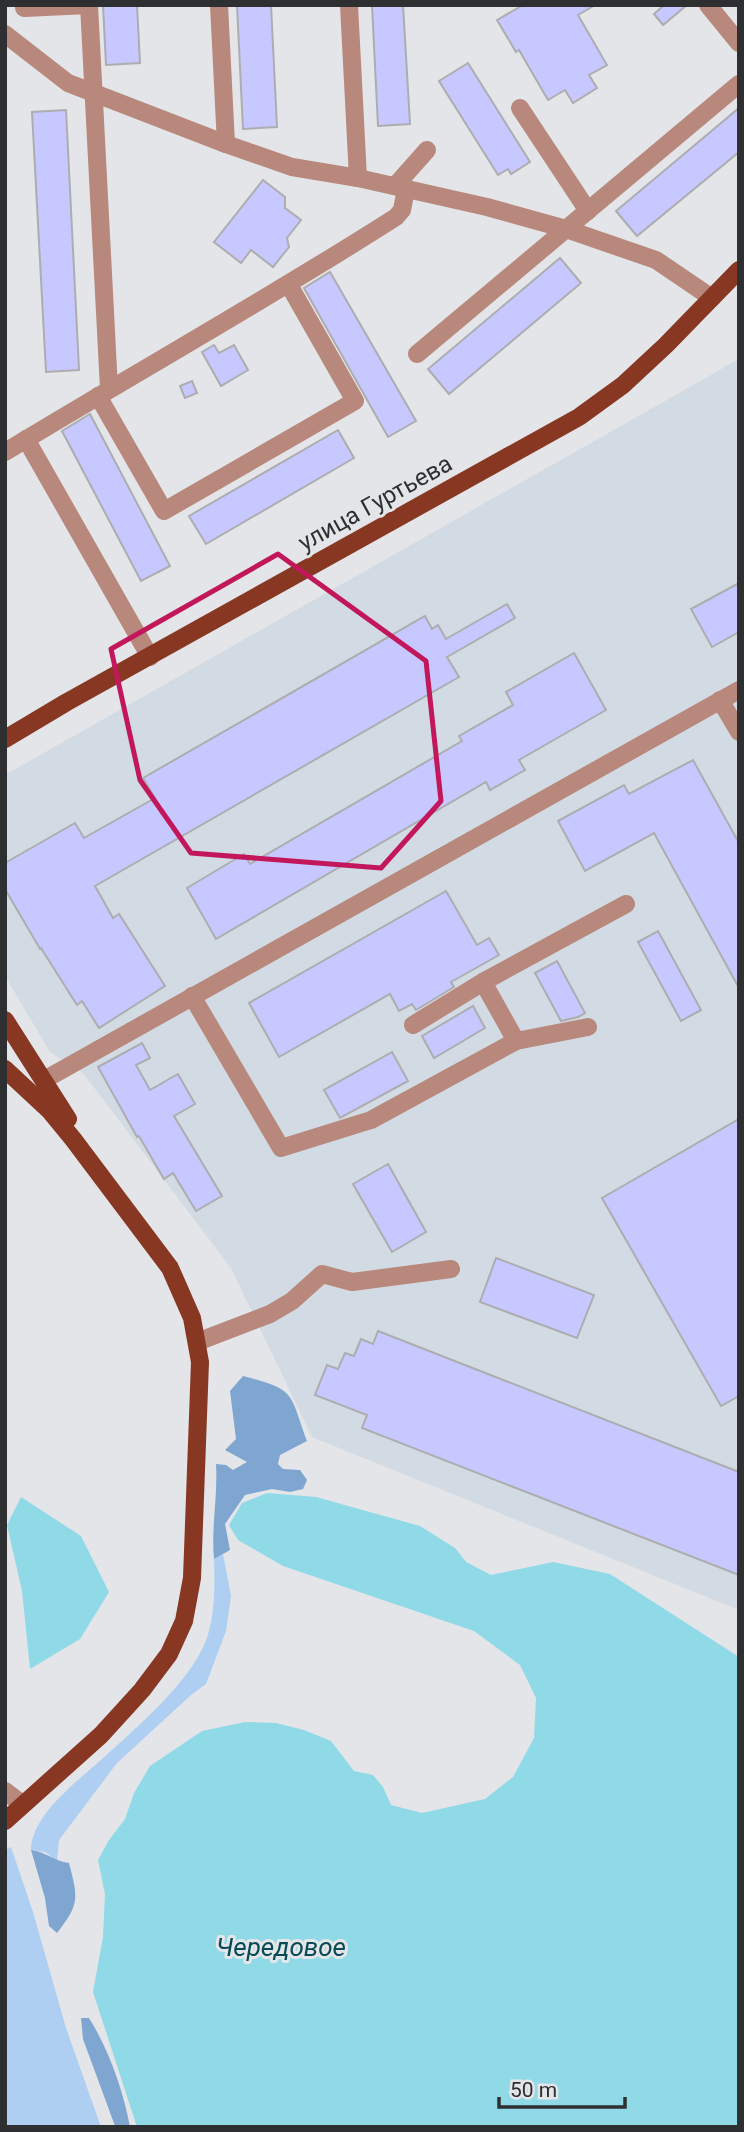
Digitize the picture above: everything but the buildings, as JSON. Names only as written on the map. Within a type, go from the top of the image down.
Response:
[{"type":"main road","name":"улица Гуртьева","points":[[5,739],[579,417],[623,385],[739,270]]},
{"type":"main road","points":[[5,1020],[101,1173]]},
{"type":"main road","points":[[5,1069],[50,1111],[101,1173],[170,1268],[192,1318],[200,1362],[192,1578],[184,1621],[169,1654],[101,1735],[5,1821]]},
{"type":"street","points":[[24,5],[24,8],[89,5],[103,392],[164,511],[355,401],[289,285]]},
{"type":"street","points":[[219,5],[226,144]]},
{"type":"street","points":[[349,5],[358,178]]},
{"type":"street","points":[[708,5],[739,43]]},
{"type":"street","points":[[5,34],[68,83],[226,144],[292,167],[358,178],[487,207],[566,229],[656,260],[712,298]]},
{"type":"street","points":[[417,354],[739,84]]},
{"type":"street","points":[[520,108],[587,211]]},
{"type":"street","points":[[5,452],[289,285],[396,217],[402,210],[401,188],[427,150]]},
{"type":"street","points":[[26,439],[150,657]]},
{"type":"street","points":[[44,1080],[739,690]]},
{"type":"street","points":[[720,700],[739,732]]},
{"type":"street","points":[[413,1025],[482,982],[626,904]]},
{"type":"street","points":[[482,982],[516,1041]]},
{"type":"street","points":[[192,996],[281,1148],[371,1120],[516,1041],[587,1027]]},
{"type":"street","points":[[197,1342],[270,1314],[292,1301],[322,1274],[352,1282],[451,1269]]},
{"type":"street","points":[[5,1791],[22,1804]]},
{"type":"highlighted area","points":[[278,554],[426,661],[441,801],[381,868],[191,853],[140,780],[111,649]]},
{"type":"shaded area","points":[[739,359],[739,1610],[312,1437],[231,1268],[83,1073],[50,1052],[5,976],[5,775]]},
{"type":"shaded area","points":[[243,1376],[273,1385],[293,1402],[307,1441],[280,1455],[278,1464],[283,1469],[300,1470],[307,1480],[303,1489],[290,1492],[272,1489],[245,1495],[225,1524],[230,1550],[214,1559],[216,1464],[226,1465],[233,1470],[247,1462],[225,1450],[236,1439],[230,1391]]},
{"type":"shaded area","points":[[223,1554],[231,1596],[226,1631],[206,1684],[117,1763],[59,1840],[57,1861],[45,1852],[31,1850],[33,1837],[47,1811],[146,1719],[189,1671],[200,1654],[210,1628],[214,1559]]},
{"type":"shaded area","points":[[11,1847],[33,1912],[66,2028],[101,2127],[5,2127],[5,1850]]},
{"type":"shaded area","points":[[31,1850],[69,1863],[75,1900],[70,1915],[57,1933],[49,1926],[45,1898]]},
{"type":"shaded area","points":[[81,2018],[89,2018],[109,2057],[130,2127],[115,2126],[83,2039]]},
{"type":"water","name":"Чередовое","points":[[267,1493],[316,1497],[420,1526],[455,1548],[466,1562],[491,1575],[553,1562],[610,1574],[739,1657],[739,2127],[137,2127],[93,1992],[103,1937],[105,1894],[98,1860],[125,1819],[134,1793],[150,1766],[202,1731],[245,1722],[276,1723],[331,1741],[354,1771],[373,1775],[383,1787],[391,1805],[422,1813],[485,1799],[513,1777],[534,1738],[536,1698],[520,1665],[474,1631],[283,1566],[238,1540],[229,1525],[242,1503]]},
{"type":"water","points":[[21,1497],[81,1536],[109,1592],[80,1639],[30,1669],[22,1591],[7,1525]]}]
